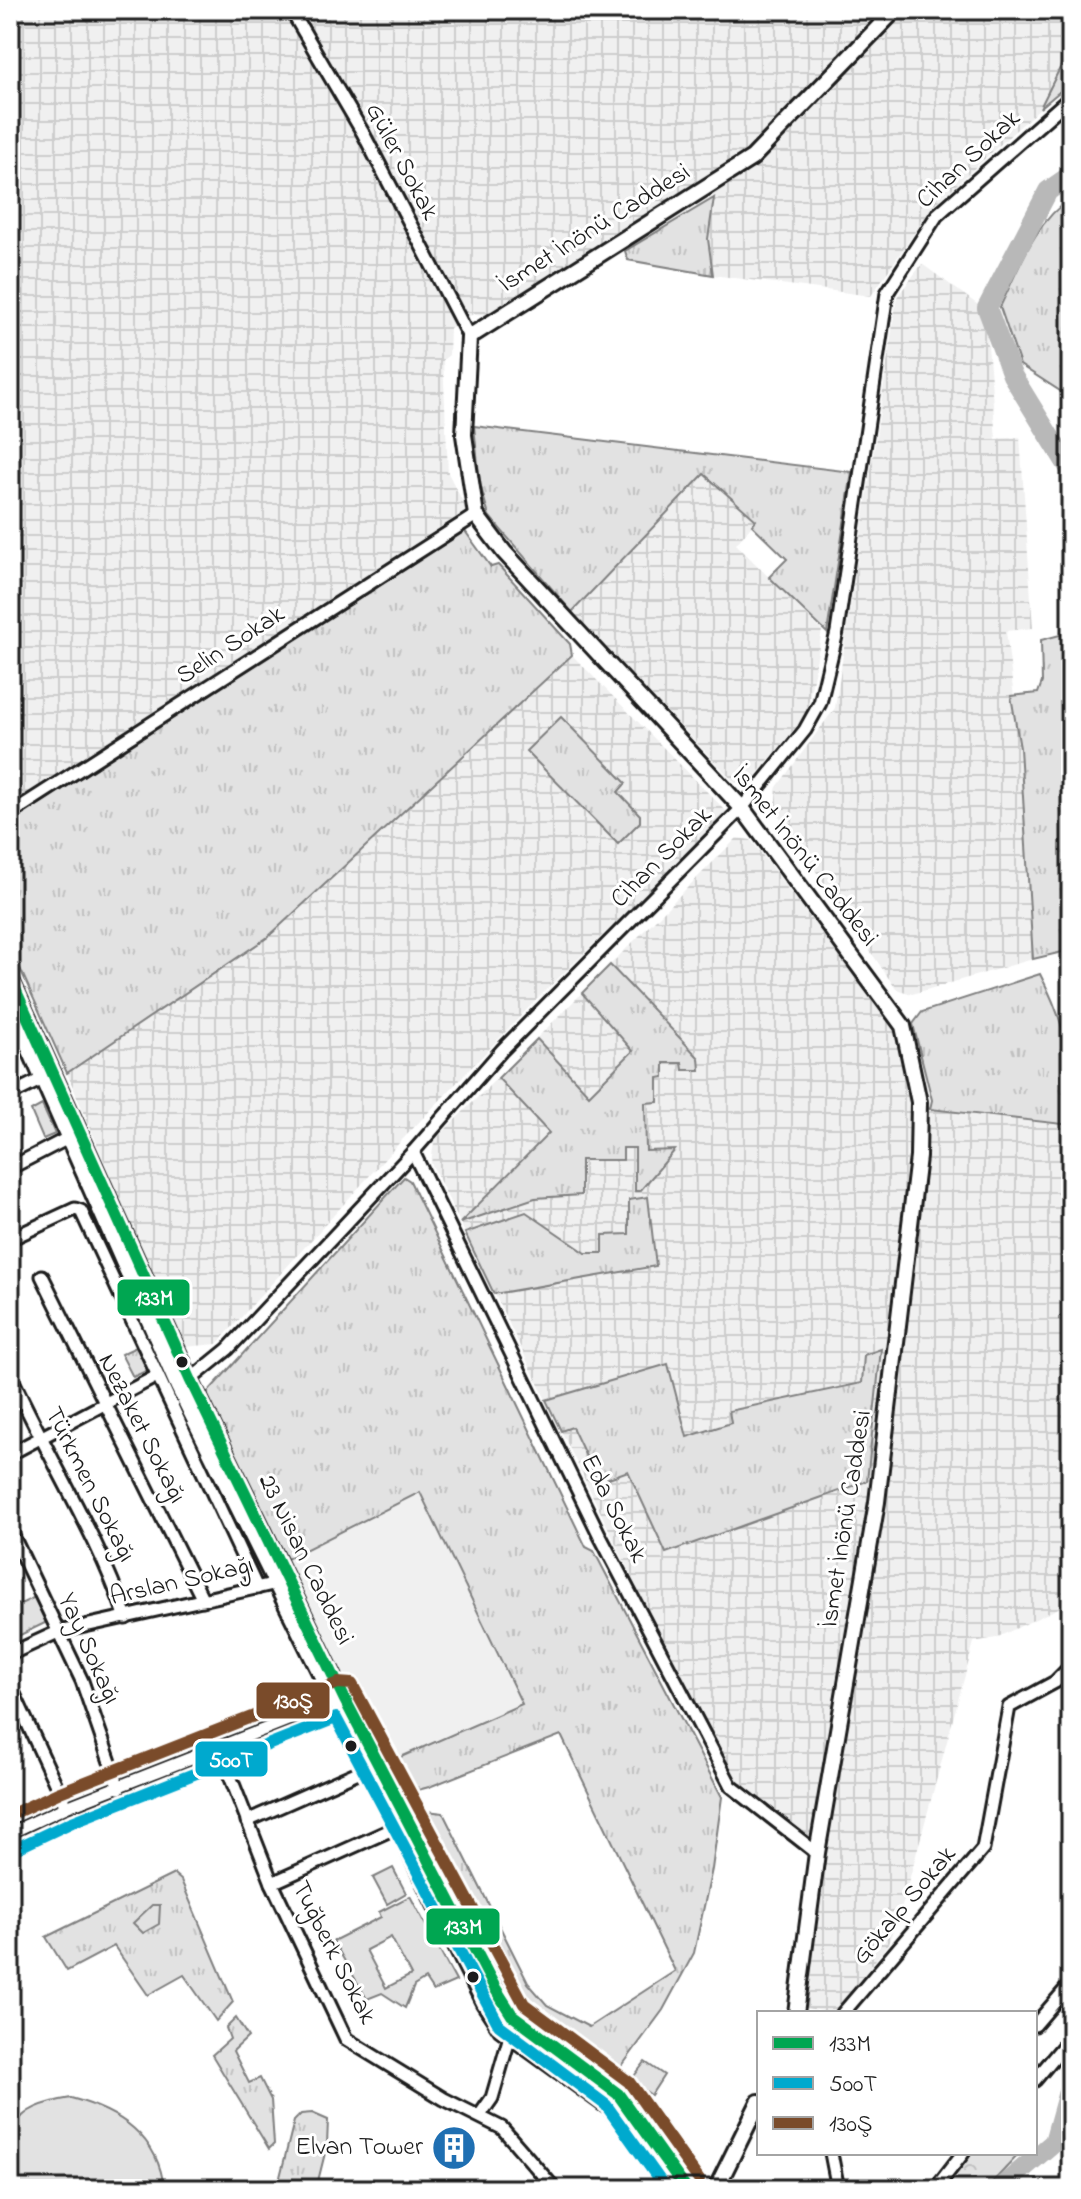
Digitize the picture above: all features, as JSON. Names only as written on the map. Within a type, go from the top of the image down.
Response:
[{"type":"street","name":"Güler Sokak","points":[[291,10],[363,133],[469,337]]},
{"type":"street","name":"İsmet İnönü Caddesi","points":[[796,2011],[817,1853],[877,1502],[918,1157],[919,1102],[903,1026],[742,808],[504,552],[476,515],[464,435],[469,337],[752,158],[895,10]]},
{"type":"street","name":"Cihan Sokak","points":[[184,1384],[228,1349],[413,1152],[502,1050],[742,808],[805,730],[820,703],[837,632],[887,293],[937,215],[1071,97]]},
{"type":"street","name":"Selin Sokak","points":[[10,814],[476,515]]},
{"type":"street","name":"23 Nisan Caddesi","points":[[10,978],[184,1384],[338,1700],[365,1769],[484,2003],[501,2029],[610,2108],[670,2189]]},
{"type":"street","name":"23 Nisan Caddesi","points":[[10,1005],[14,1024],[70,1137],[273,1584],[495,1988],[512,2015],[618,2094],[686,2189]]},
{"type":"street","points":[[10,1095],[42,1079]]},
{"type":"street","points":[[10,1168],[70,1137]]},
{"type":"street","name":"Eda Sokak","points":[[413,1152],[600,1536],[731,1786],[817,1853]]},
{"type":"street","points":[[12,1234],[75,1209],[81,1211],[257,1588]]},
{"type":"street","name":"Nezaket Sokağı","points":[[42,1276],[102,1403],[203,1600]]},
{"type":"street","name":"Türkmen Sokağı","points":[[10,1374],[39,1439],[112,1578],[126,1618]]},
{"type":"street","points":[[10,1454],[157,1376]]},
{"type":"street","name":"Yay Sokağı","points":[[10,1530],[82,1681],[119,1788]]},
{"type":"street","name":"Arslan Sokağı","points":[[10,1654],[58,1632],[273,1584]]},
{"type":"street","name":"Gökalp Sokak","points":[[846,2011],[983,1849],[1009,1707],[1055,1682],[1071,1666]]},
{"type":"street","points":[[10,1685],[66,1807]]},
{"type":"street","points":[[10,1833],[66,1807],[338,1700]]},
{"type":"street","name":"Tuğberk Sokak","points":[[219,1748],[272,1883],[346,2039],[444,2099],[502,2128],[555,2189]]},
{"type":"street","points":[[247,1821],[365,1769]]},
{"type":"street","points":[[272,1883],[395,1828]]},
{"type":"street","points":[[1037,2023],[1071,1983]]},
{"type":"street","points":[[480,2115],[492,2098],[510,2036]]},
{"type":"street","points":[[1037,2078],[1071,2037]]},
{"type":"street","points":[[716,2189],[757,2106]]},
{"type":"street","points":[[831,2155],[838,2189]]},
{"type":"street","points":[[935,2189],[961,2155]]},
{"type":"shaded area","points":[[10,10],[1071,10],[1071,46],[1040,108],[932,207],[871,296],[713,275],[708,239],[714,198],[704,180],[489,315],[473,314],[450,328],[449,355],[443,360],[448,473],[467,510],[10,804]]},
{"type":"shaded area","points":[[922,264],[985,310],[996,439],[1020,437],[1033,628],[1006,631],[1020,748],[1033,959],[912,994],[896,989],[775,811],[777,787],[835,708],[897,297]]},
{"type":"shaded area","points":[[704,474],[756,521],[736,544],[822,631],[806,715],[751,781],[735,783],[572,612]]},
{"type":"shaded area","points":[[572,655],[728,813],[538,998],[401,1141],[217,1344],[183,1347],[67,1073],[268,937]]},
{"type":"shaded area","points":[[737,838],[751,840],[894,1029],[912,1102],[889,1350],[918,1157],[930,1109],[1071,1125],[1071,1602],[996,1638],[974,1642],[901,1910],[888,1944],[836,2011],[795,2006],[816,1853],[732,1783],[431,1163],[434,1141]]},
{"type":"shaded area","points":[[420,1492],[522,1704],[387,1763],[287,1559]]},
{"type":"green space","points":[[1071,46],[1071,82],[1040,108]]},
{"type":"green space","points":[[714,198],[708,239],[713,275],[628,260],[625,251]]},
{"type":"green space","points":[[1071,198],[1071,413],[1060,391],[1020,365],[1000,307],[1037,233]]},
{"type":"green space","points":[[474,426],[852,472],[827,633],[769,577],[787,559],[752,525],[756,520],[704,474],[572,612],[489,516],[480,484]]},
{"type":"green space","points":[[465,531],[491,567],[498,565],[570,644],[572,655],[268,937],[67,1073],[10,946],[10,823]]},
{"type":"green space","points":[[1071,632],[1071,950],[1033,959],[1020,748],[1011,696],[1038,693],[1042,682],[1041,640]]},
{"type":"green space","points":[[561,717],[626,783],[618,792],[640,815],[640,822],[618,844],[526,751]]},
{"type":"green space","points":[[610,965],[699,1058],[700,1070],[683,1070],[682,1063],[664,1063],[664,1077],[658,1078],[658,1102],[645,1103],[646,1151],[675,1150],[640,1191],[635,1191],[635,1148],[623,1148],[623,1160],[581,1160],[581,1195],[535,1198],[460,1223],[549,1133],[498,1078],[537,1039],[589,1095],[633,1051],[582,993]]},
{"type":"green space","points":[[1040,974],[1058,1013],[1067,1048],[1071,1125],[930,1109],[932,1100],[913,1024],[922,1012]]},
{"type":"green space","points":[[42,1105],[55,1134],[43,1139],[31,1111]]},
{"type":"green space","points":[[404,1177],[410,1181],[586,1547],[594,1551],[722,1797],[712,1869],[694,1953],[663,2010],[616,2074],[514,2004],[410,1809],[443,1813],[528,1983],[547,2005],[589,2027],[675,1971],[561,1735],[429,1787],[403,1794],[387,1763],[522,1704],[420,1492],[287,1559],[208,1401],[208,1392]]},
{"type":"green space","points":[[648,1197],[656,1266],[494,1294],[465,1233],[526,1212],[586,1253],[603,1253],[603,1235],[629,1234],[629,1200]]},
{"type":"green space","points":[[136,1347],[148,1370],[133,1377],[121,1354]]},
{"type":"green space","points":[[881,1349],[867,1481],[666,1553],[628,1471],[598,1482],[572,1427],[561,1431],[546,1400],[668,1364],[687,1437],[731,1423],[729,1411],[862,1383],[864,1355]]},
{"type":"green space","points":[[35,1597],[47,1622],[10,1640],[10,1609]]},
{"type":"green space","points":[[393,1868],[406,1893],[387,1904],[373,1878]]},
{"type":"green space","points":[[174,1874],[181,1880],[233,2002],[216,2021],[184,1975],[148,1995],[114,1946],[67,1971],[46,1937]]},
{"type":"green space","points":[[410,1896],[456,1981],[433,1991],[425,1979],[414,1986],[405,2008],[382,1993],[367,1999],[333,1941],[381,1917],[379,1912]],"holes":[[[391,1937],[411,1975],[386,1988],[366,1950]]]},
{"type":"green space","points":[[152,1905],[160,1905],[159,1924],[143,1933],[133,1923]]},
{"type":"green space","points":[[236,2018],[248,2037],[233,2051],[249,2083],[260,2078],[271,2100],[274,2144],[269,2149],[212,2055],[230,2039],[226,2028]]},
{"type":"green space","points":[[645,2062],[664,2075],[651,2095],[631,2080]]},
{"type":"green space","points":[[71,2098],[105,2110],[134,2128],[154,2154],[164,2189],[10,2189],[10,2152],[15,2126],[22,2116],[33,2109]]},
{"type":"green space","points":[[312,2113],[328,2120],[327,2145],[316,2189],[277,2189],[294,2121],[301,2114]]},
{"type":"green space","points":[[966,2155],[1018,2155],[986,2189],[951,2189],[945,2184]]},
{"type":"waterway","points":[[1071,175],[1048,191],[987,308],[1012,375],[1071,471]]},
{"type":"waterway","points":[[999,2189],[1054,2142],[1071,2081]]},
{"type":"transit line","name":"133M","points":[[10,978],[191,1381],[344,1698],[495,1988],[512,2015],[618,2094],[686,2189]]},
{"type":"transit line","name":"130Ş","points":[[10,1815],[60,1792],[338,1683],[352,1684],[524,2004],[629,2082],[699,2180]]},
{"type":"transit line","name":"500T","points":[[17,1848],[72,1822],[336,1718],[499,2025],[606,2105],[666,2189]]},
{"type":"place","name":"Elvan Tower","points":[[454,2148]]}]
